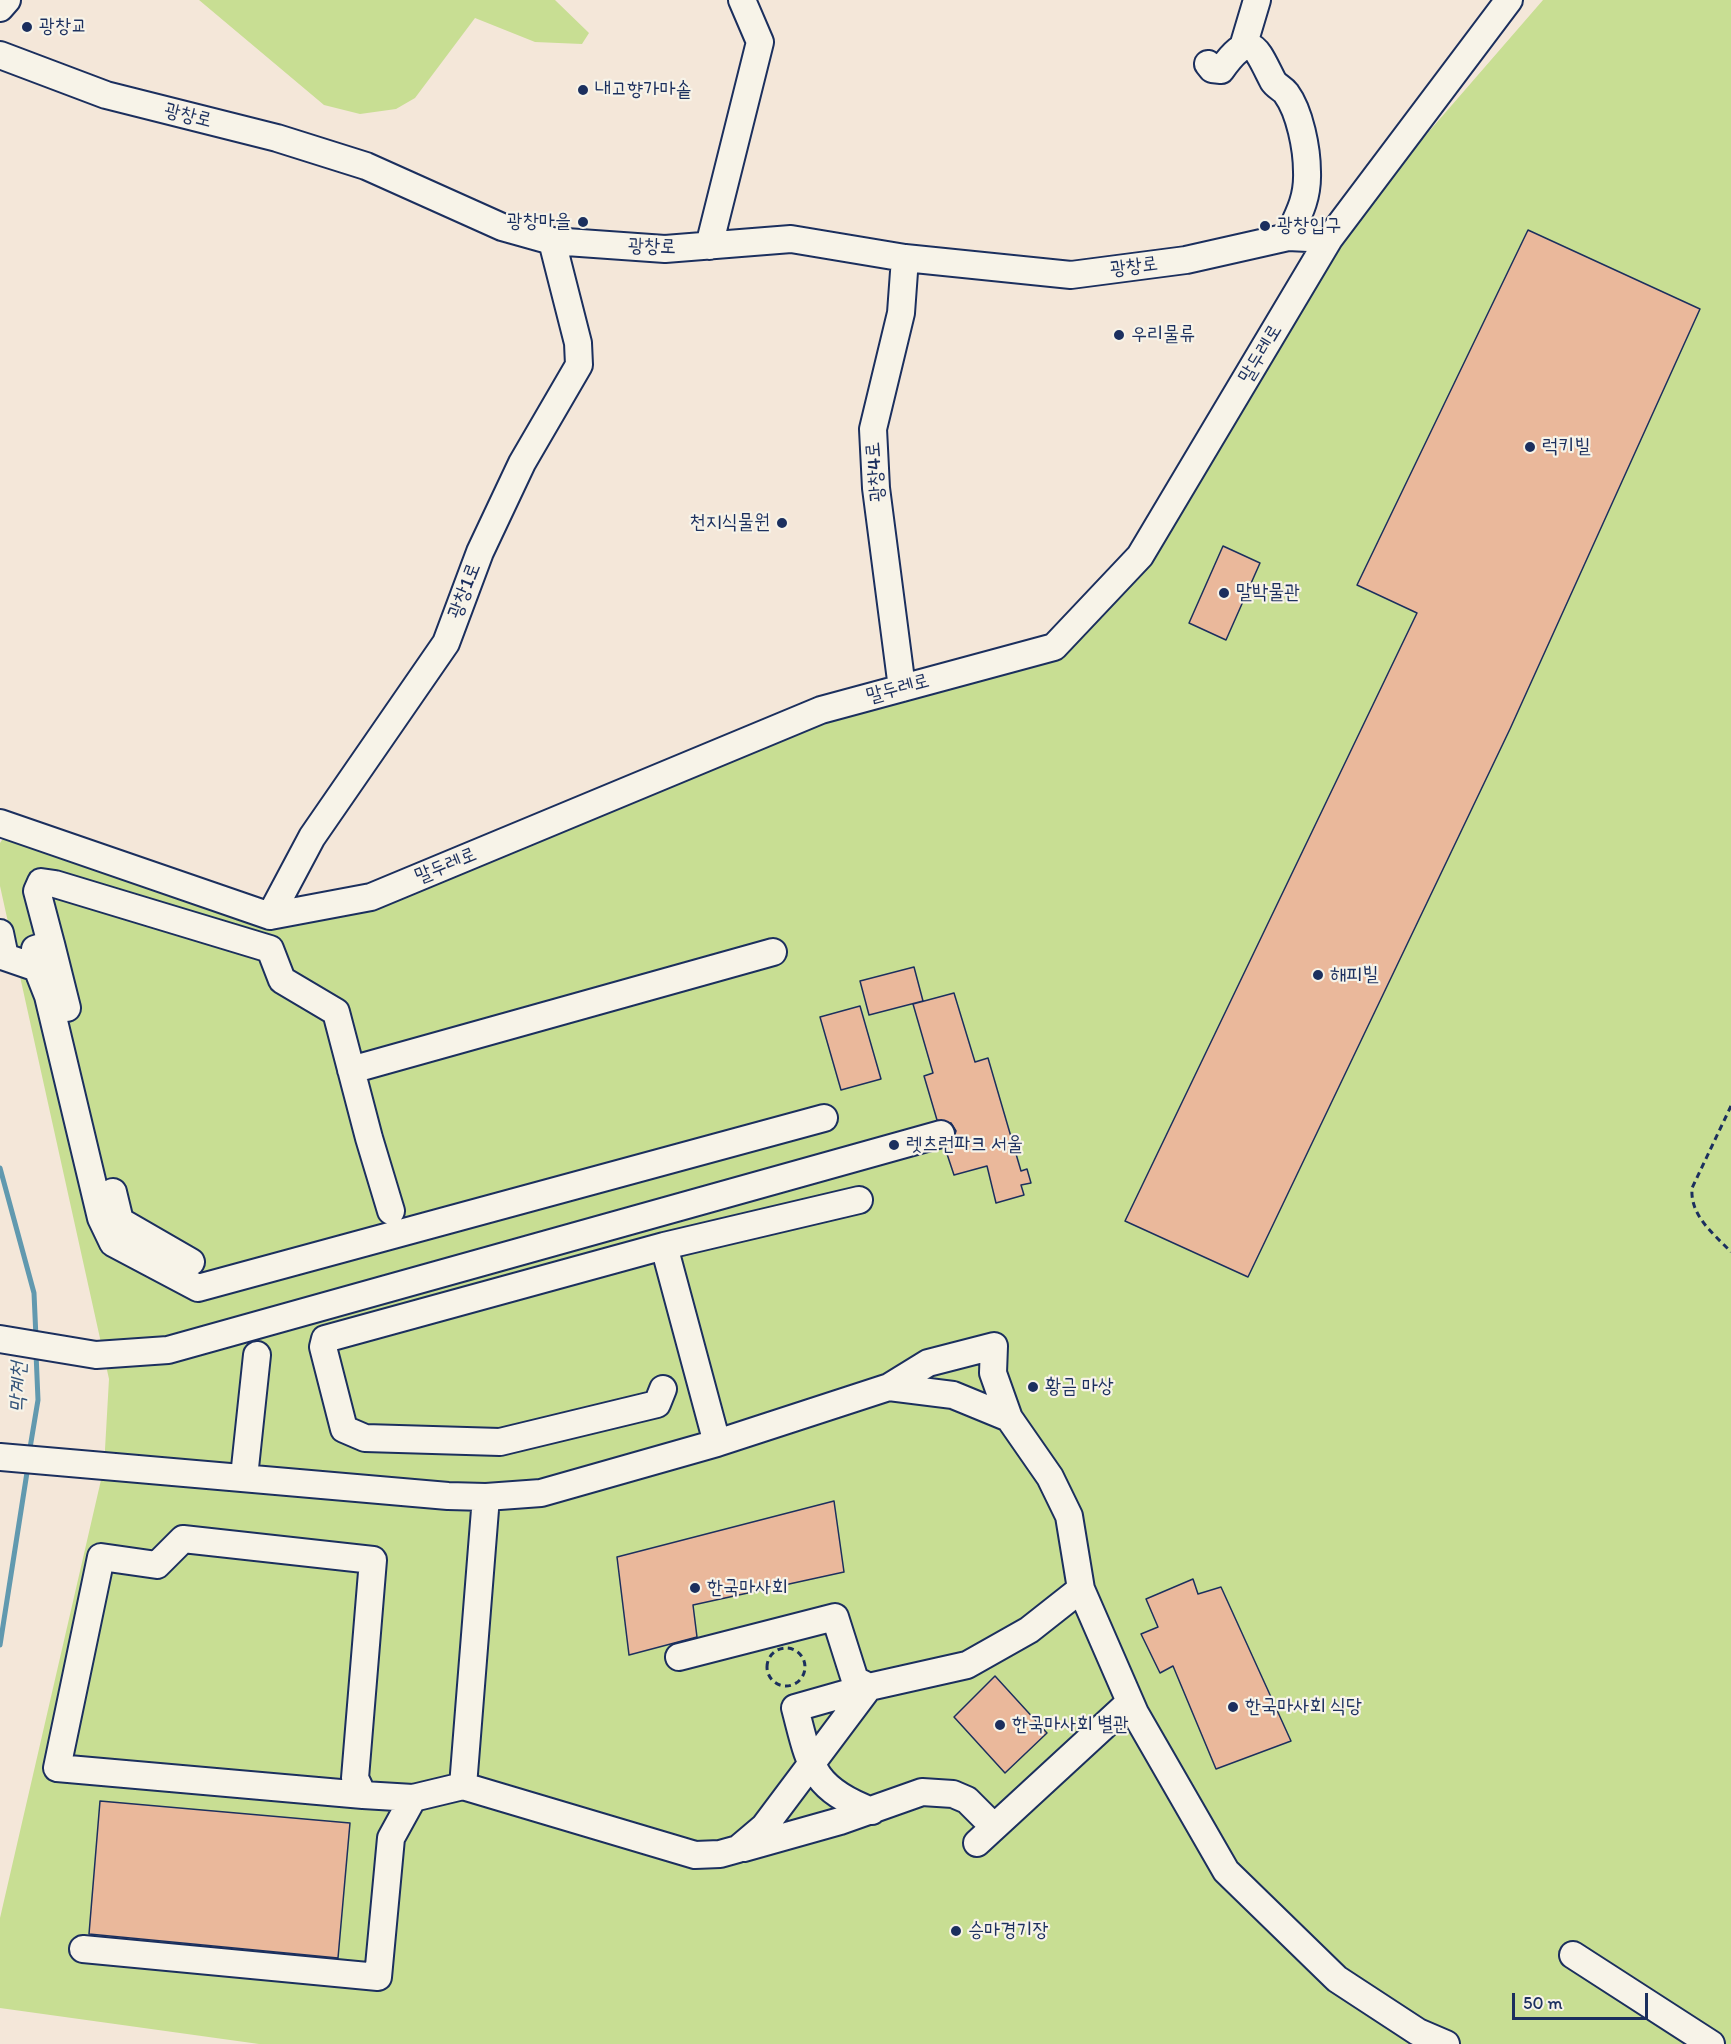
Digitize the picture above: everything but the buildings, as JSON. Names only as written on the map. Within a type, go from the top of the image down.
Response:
[{"type":"street","points":[[0,8],[7,0]]},
{"type":"street","points":[[709,246],[760,42],[742,0]]},
{"type":"street","points":[[1243,47],[1257,0]]},
{"type":"street","name":"말두레로","points":[[0,823],[270,916],[370,897],[821,710],[1054,647],[1140,556],[1329,239],[1509,0]]},
{"type":"street","points":[[1208,64],[1212,69],[1221,70],[1234,52],[1243,47],[1259,51],[1274,84],[1285,92],[1293,105],[1302,135],[1308,171],[1306,202],[1288,237]]},
{"type":"street","name":"광창로","points":[[0,55],[106,95],[277,138],[366,166],[502,226],[552,241],[665,249],[791,239],[905,258],[1071,275],[1185,260],[1288,237],[1329,239]]},
{"type":"street","name":"광창1로","points":[[270,916],[312,837],[446,643],[480,552],[513,483],[579,365],[578,344],[552,241]]},
{"type":"street","name":"광창4로","points":[[902,688],[876,488],[873,429],[901,313],[905,258]]},
{"type":"street","points":[[192,1262],[120,1221],[38,891],[41,882],[55,884],[270,950],[282,980],[336,1012],[391,1211]]},
{"type":"street","points":[[2,950],[51,944]]},
{"type":"street","points":[[2,950],[37,968],[48,996],[101,1218],[113,1243],[198,1288],[824,1118]]},
{"type":"street","points":[[351,1071],[773,952]]},
{"type":"street","points":[[2,1340],[96,1355],[168,1350],[941,1134]]},
{"type":"street","points":[[663,1389],[657,1404],[500,1442],[365,1438],[344,1429],[323,1347],[325,1339],[664,1246],[859,1200]]},
{"type":"street","points":[[664,1246],[717,1443]]},
{"type":"street","points":[[0,1457],[486,1497],[541,1493],[717,1443],[889,1387],[928,1363],[994,1346],[993,1373],[1009,1418],[1050,1477],[1069,1516],[1081,1589],[1130,1702],[1226,1871],[1337,1979],[1418,2032],[1446,2044]]},
{"type":"street","points":[[244,1477],[257,1354]]},
{"type":"street","points":[[889,1387],[953,1395],[1009,1418]]},
{"type":"street","points":[[463,1786],[486,1497]]},
{"type":"street","points":[[363,1795],[354,1778],[374,1560],[183,1539],[157,1564],[101,1557],[57,1768],[363,1795],[413,1798],[463,1786],[695,1856],[720,1854],[738,1849],[872,1810],[922,1792],[953,1794],[977,1808],[985,1835],[1130,1702]]},
{"type":"street","points":[[872,1810],[844,1800],[822,1782],[810,1764],[795,1708],[869,1687],[967,1665],[1029,1630],[1081,1589]]},
{"type":"street","points":[[679,1657],[835,1617],[855,1680],[869,1687]]},
{"type":"street","points":[[738,1849],[764,1827],[869,1687]]},
{"type":"street","points":[[83,1949],[378,1977],[391,1838],[413,1798]]},
{"type":"street","points":[[1573,1955],[1711,2044]]},
{"type":"path","points":[[1731,1106],[1692,1188],[1691,1201],[1695,1212],[1731,1252]]},
{"type":"path","points":[[781,1649],[792,1649],[802,1656],[804,1675],[795,1684],[783,1686],[772,1680],[767,1663],[774,1653],[781,1649]]},
{"type":"green space","points":[[199,0],[555,0],[589,33],[582,44],[535,42],[475,18],[415,98],[396,109],[360,114],[324,105]]},
{"type":"green space","name":"렛츠런파크 서울","points":[[1543,0],[1731,0],[1731,2044],[259,2044],[0,2008],[0,1918],[104,1467],[109,1379],[0,886],[0,843],[4,837],[271,923],[826,720],[1052,659],[1098,614],[1314,276],[1386,181]]},
{"type":"waterway","name":"막계천","points":[[0,1168],[34,1293],[36,1338]]},
{"type":"waterway","name":"막계천","points":[[29,1454],[38,1400],[36,1353]]},
{"type":"waterway","name":"막계천","points":[[0,1645],[28,1466]]},
{"type":"place","name":"광창교","points":[[27,27]]},
{"type":"place","name":"내고향가마솥","points":[[583,90]]},
{"type":"place","name":"광창마을","points":[[583,222]]},
{"type":"place","name":"광창입구","points":[[1265,226]]},
{"type":"place","name":"우리물류","points":[[1119,335]]},
{"type":"place","name":"럭키빌","points":[[1530,447]]},
{"type":"place","name":"천지식물원","points":[[782,523]]},
{"type":"place","name":"말박물관","points":[[1224,593]]},
{"type":"place","name":"해피빌","points":[[1318,975]]},
{"type":"place","name":"렛츠런파크 서울","points":[[894,1145]]},
{"type":"place","name":"황금 마상","points":[[1033,1387]]},
{"type":"place","name":"한국마사회","points":[[695,1588]]},
{"type":"place","name":"한국마사회 식당","points":[[1233,1707]]},
{"type":"place","name":"한국마사회 별관","points":[[1000,1725]]},
{"type":"place","name":"승마경기장","points":[[956,1931]]}]
